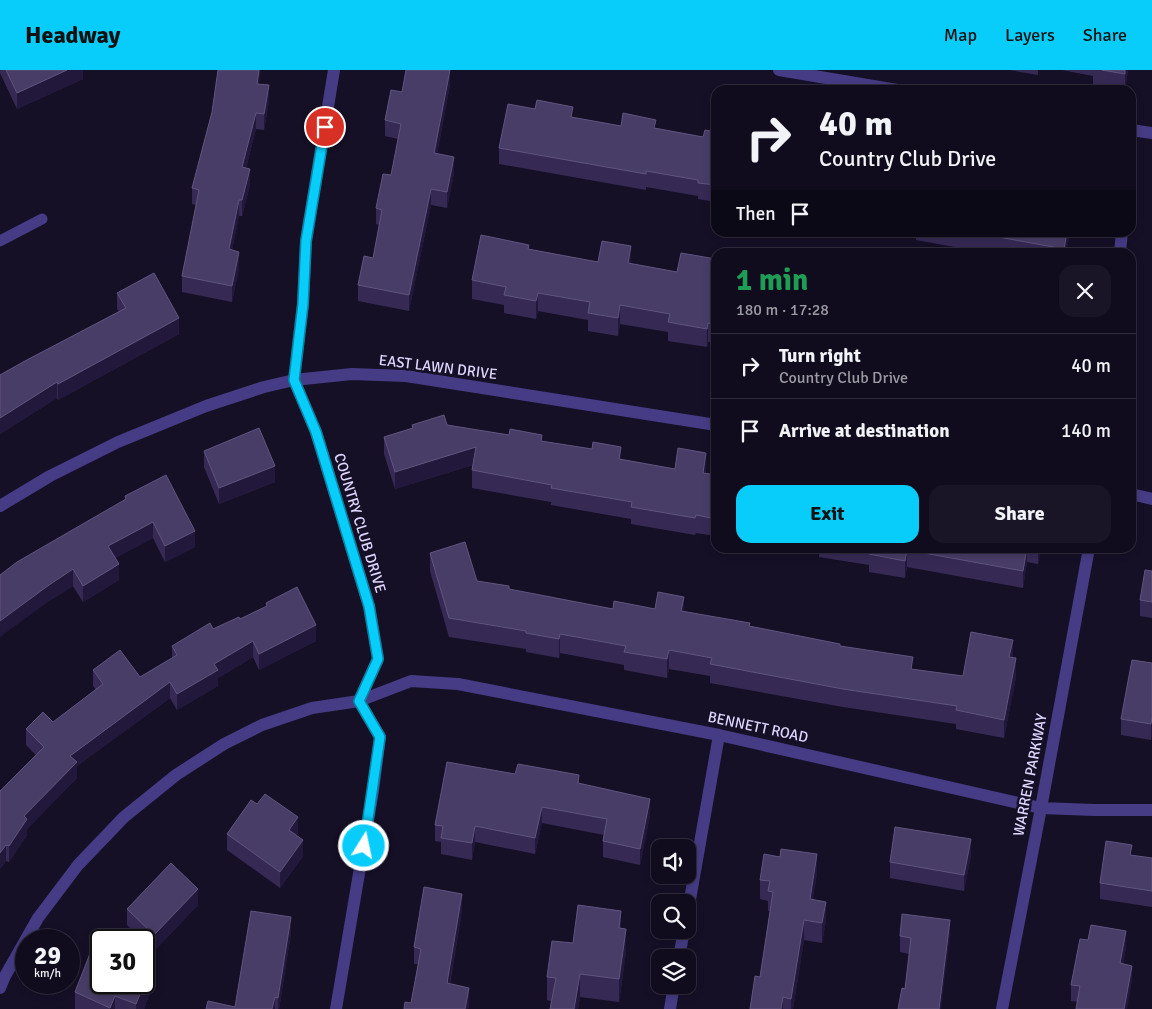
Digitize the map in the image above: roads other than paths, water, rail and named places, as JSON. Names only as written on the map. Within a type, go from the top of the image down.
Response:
[{"type":"street","name":"COUNTRY CLUB DRIVE","points":[[334,70],[306,241],[303,304],[294,380],[316,432],[369,606],[378,659],[359,701]]},
{"type":"street","points":[[779,70],[868,85]]},
{"type":"street","points":[[1136,131],[1152,134]]},
{"type":"street","name":"EAST LAWN DRIVE","points":[[0,506],[50,476],[118,442],[206,406],[264,387],[294,380],[352,374],[406,376],[711,424]]},
{"type":"street","points":[[1136,495],[1152,499]]},
{"type":"street","name":"WARREN PARKWAY","points":[[1002,1009],[1089,553]]},
{"type":"street","name":"BENNETT ROAD","points":[[0,988],[38,918],[78,865],[124,817],[176,775],[224,744],[262,725],[312,708],[359,701],[411,681],[458,684],[720,735],[1041,808],[1152,810]]},
{"type":"street","points":[[336,1009],[373,792],[380,737],[359,701]]},
{"type":"street","points":[[691,894],[720,735]]},
{"type":"street","points":[[670,1009],[672,994]]},
{"type":"lane","points":[[0,241],[42,219]]}]
